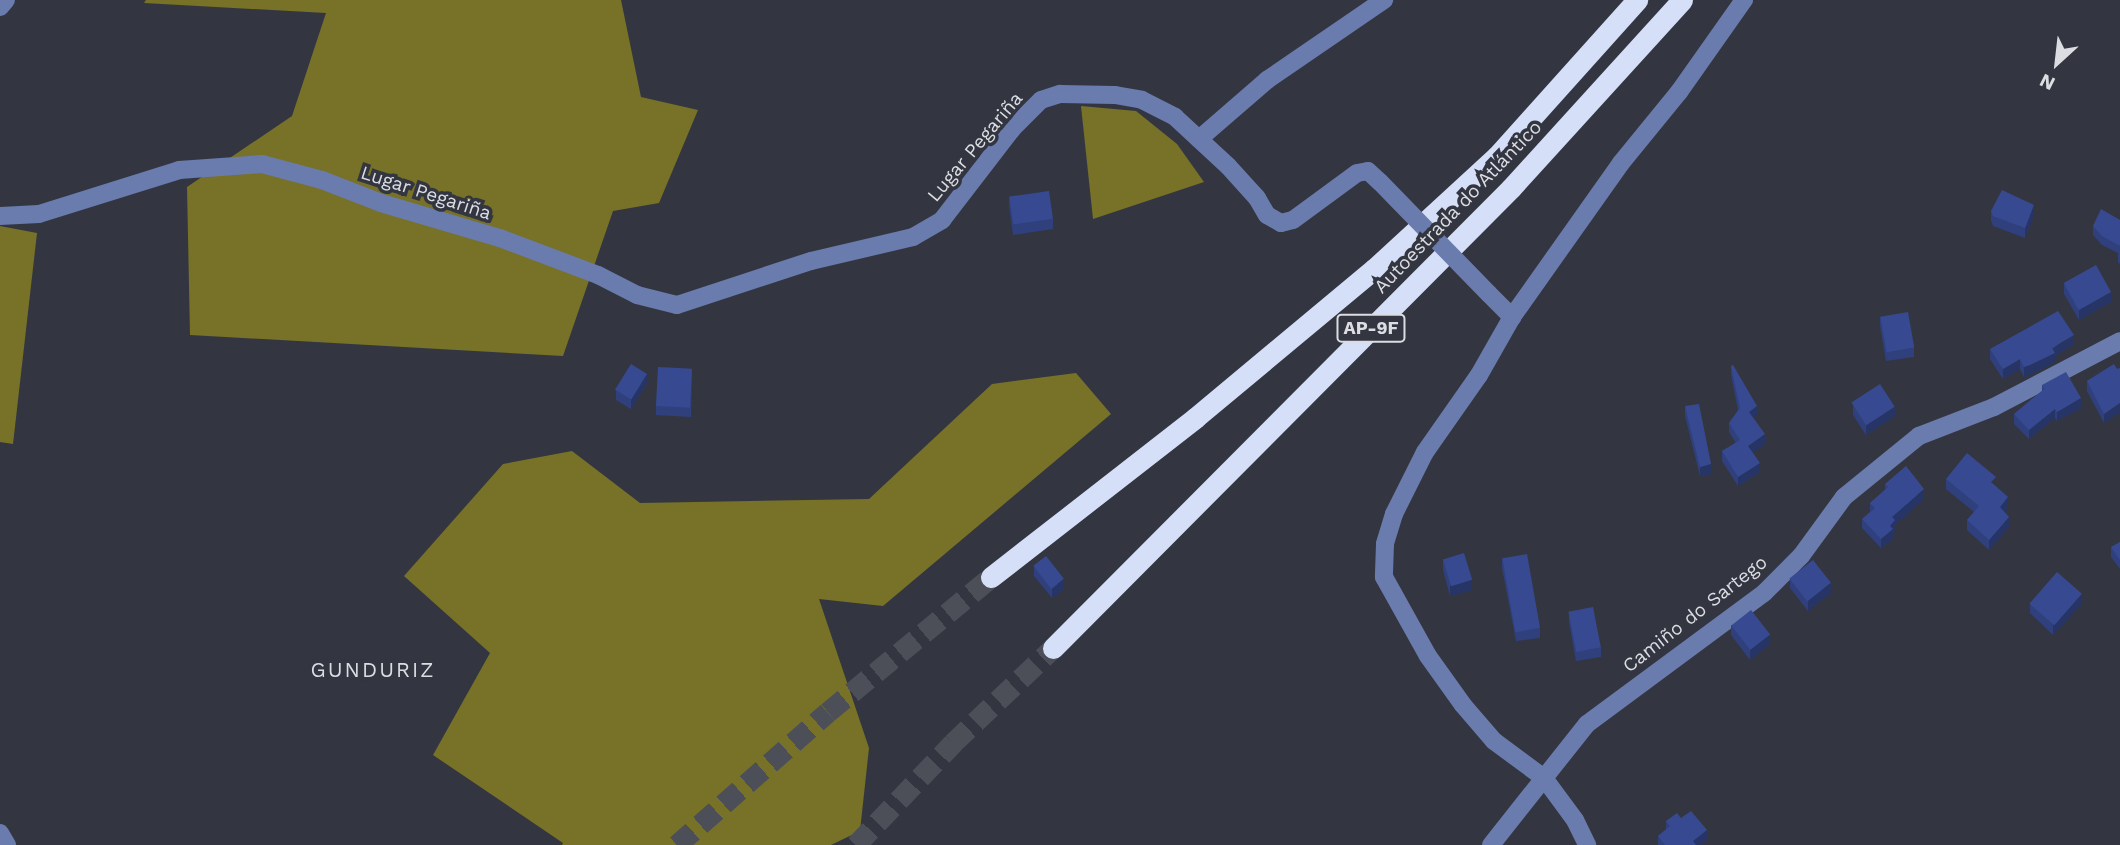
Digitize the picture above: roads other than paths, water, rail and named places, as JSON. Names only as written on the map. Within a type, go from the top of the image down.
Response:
[{"type":"highway","name":"Autoestrada do Atlántico","points":[[991,577],[1195,418],[1374,269],[1497,156],[1637,0]]},
{"type":"highway","name":"Autoestrada do Atlántico","points":[[1053,648],[1511,188],[1682,0]]},
{"type":"street","points":[[0,8],[6,0]]},
{"type":"street","points":[[1199,139],[1267,80],[1384,0]]},
{"type":"street","points":[[1587,845],[1575,820],[1544,778],[1494,741],[1463,705],[1428,656],[1384,577],[1385,544],[1394,514],[1426,452],[1479,375],[1512,317],[1621,163],[1679,93],[1744,0]]},
{"type":"street","name":"Lugar Pegariña","points":[[0,216],[38,214],[179,170],[262,164],[322,180],[381,203],[500,238],[598,275],[636,295],[677,305],[811,261],[913,237],[942,220],[1012,129],[1041,100],[1060,94],[1115,95],[1142,100],[1175,117],[1257,198],[1267,215],[1281,223],[1293,219],[1357,173],[1368,171],[1512,317]]},
{"type":"street","name":"Camiño do Sartego","points":[[1491,845],[1587,724],[1764,593],[1801,556],[1844,496],[1919,436],[1994,407],[2120,341]]},
{"type":"street","points":[[0,833],[7,845]]},
{"type":"tunnel","points":[[677,845],[828,712],[991,577]]},
{"type":"tunnel","points":[[856,845],[953,743],[1053,648]]},
{"type":"district","name":"GUNDURIZ","points":[[373,670]]}]
